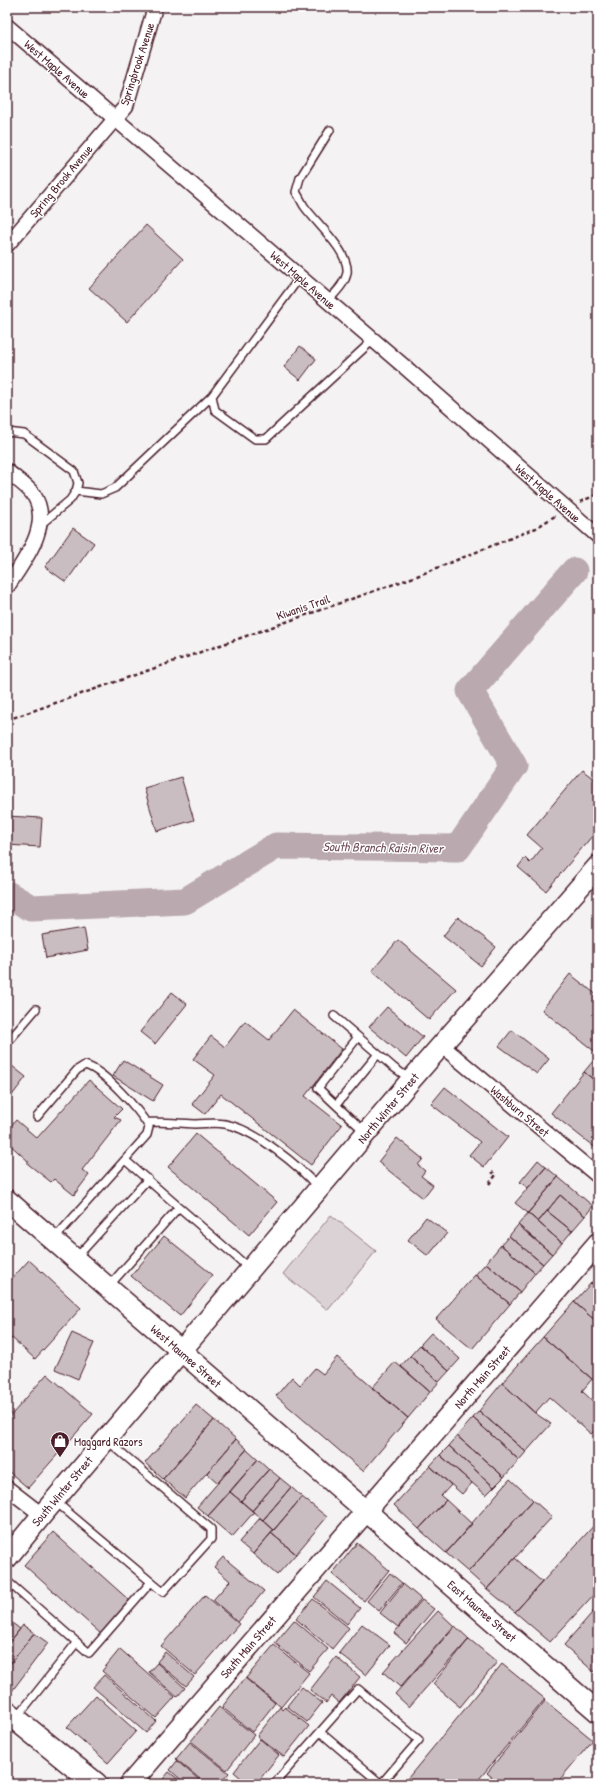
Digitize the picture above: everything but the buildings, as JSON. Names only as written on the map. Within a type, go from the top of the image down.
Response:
[{"type":"main road","points":[[11,1715],[96,1784]]},
{"type":"street","name":"Springbrook Avenue","points":[[115,118],[126,106],[154,7]]},
{"type":"street","name":"West Maple Avenue","points":[[7,26],[406,368],[598,536]]},
{"type":"street","name":"Spring Brook Avenue","points":[[7,244],[115,118]]},
{"type":"street","points":[[7,471],[33,494],[38,509],[40,525],[34,546],[7,587]]},
{"type":"street","name":"North Winter Street","points":[[181,1352],[441,1045],[598,866]]},
{"type":"street","name":"Washburn Street","points":[[441,1045],[598,1176]]},
{"type":"street","name":"West Maumee Street","points":[[7,1200],[365,1510]]},
{"type":"street","name":"North Main Street","points":[[365,1510],[598,1243]]},
{"type":"street","name":"South Winter Street","points":[[7,1558],[181,1352]]},
{"type":"street","points":[[7,1488],[48,1508]]},
{"type":"street","name":"East Maumee Street","points":[[365,1510],[598,1712]]},
{"type":"street","name":"South Main Street","points":[[130,1784],[365,1510]]},
{"type":"lane","points":[[328,301],[345,279],[347,272],[346,264],[327,232],[304,206],[296,192],[300,178],[330,130]]},
{"type":"lane","points":[[76,491],[101,494],[115,488],[212,396],[300,277]]},
{"type":"lane","points":[[212,396],[216,410],[255,439],[266,439],[373,340]]},
{"type":"lane","points":[[7,432],[24,434],[74,471],[78,483],[76,491],[70,500],[40,525]]},
{"type":"lane","points":[[7,1043],[36,1009]]},
{"type":"lane","points":[[334,1016],[411,1080]]},
{"type":"lane","points":[[358,1037],[318,1088],[366,1134]]},
{"type":"lane","points":[[336,1105],[378,1054]]},
{"type":"lane","points":[[37,1118],[77,1070],[86,1066],[93,1068],[124,1096],[146,1122],[148,1127],[147,1135],[53,1240]]},
{"type":"lane","points":[[146,1122],[197,1124],[211,1122],[227,1124],[258,1138],[308,1176],[319,1190]]},
{"type":"lane","points":[[125,1160],[251,1270]]},
{"type":"lane","points":[[75,1260],[148,1179]]},
{"type":"lane","points":[[107,1288],[179,1207]]},
{"type":"lane","points":[[48,1508],[164,1592],[211,1538],[212,1529],[106,1439]]},
{"type":"lane","points":[[7,1581],[89,1653],[151,1582]]},
{"type":"lane","points":[[11,1715],[77,1642]]},
{"type":"lane","points":[[274,1784],[358,1689],[419,1740],[381,1784],[320,1732]]},
{"type":"path","name":"Kiwanis Trail","points":[[7,720],[417,576],[536,528],[566,509],[598,494]]},
{"type":"path","points":[[489,1184],[496,1175],[492,1172]]},
{"type":"shaded area","points":[[331,1215],[376,1251],[328,1310],[283,1274]]},
{"type":"waterway","name":"South Branch Raisin River","points":[[7,894],[31,908],[185,901],[276,846],[458,848],[514,766],[470,691],[574,571]]},
{"type":"place","name":"Maggard Razors","points":[[60,1458]]}]
